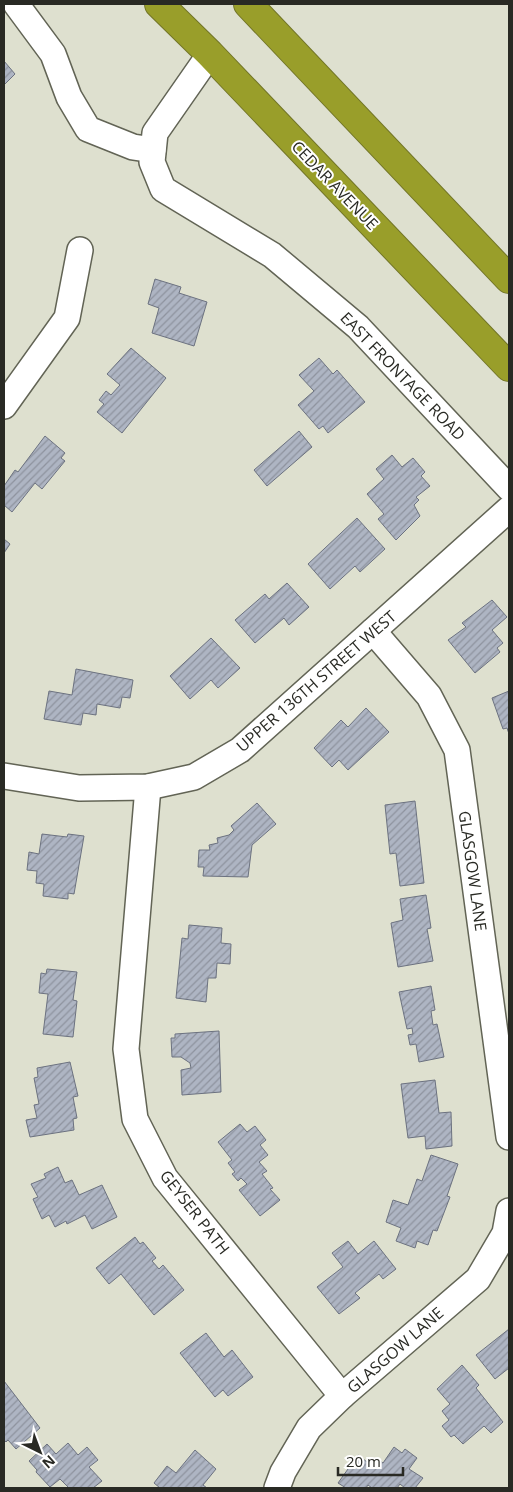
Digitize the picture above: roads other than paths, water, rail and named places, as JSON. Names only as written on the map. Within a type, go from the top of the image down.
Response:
[{"type":"highway","name":"CEDAR AVENUE","points":[[160,4],[509,367]]},
{"type":"highway","points":[[248,4],[509,279]]},
{"type":"street","points":[[16,4],[53,54],[69,97],[88,129],[133,147],[154,142],[210,54]]},
{"type":"street","name":"EAST FRONTAGE ROAD","points":[[154,142],[152,162],[163,189],[272,255],[358,327],[509,488]]},
{"type":"street","points":[[4,406],[67,318],[80,250]]},
{"type":"street","name":"UPPER 136TH STREET WEST","points":[[4,776],[79,788],[148,787],[194,777],[240,750],[509,509]]},
{"type":"street","name":"GLASGOW LANE","points":[[373,631],[429,696],[457,750],[509,1137]]},
{"type":"street","name":"GEYSER PATH","points":[[148,787],[126,1049],[135,1119],[165,1178],[342,1396]]},
{"type":"street","name":"GLASGOW LANE","points":[[277,1488],[283,1472],[309,1428],[342,1396],[478,1279],[505,1233],[509,1211]]}]
